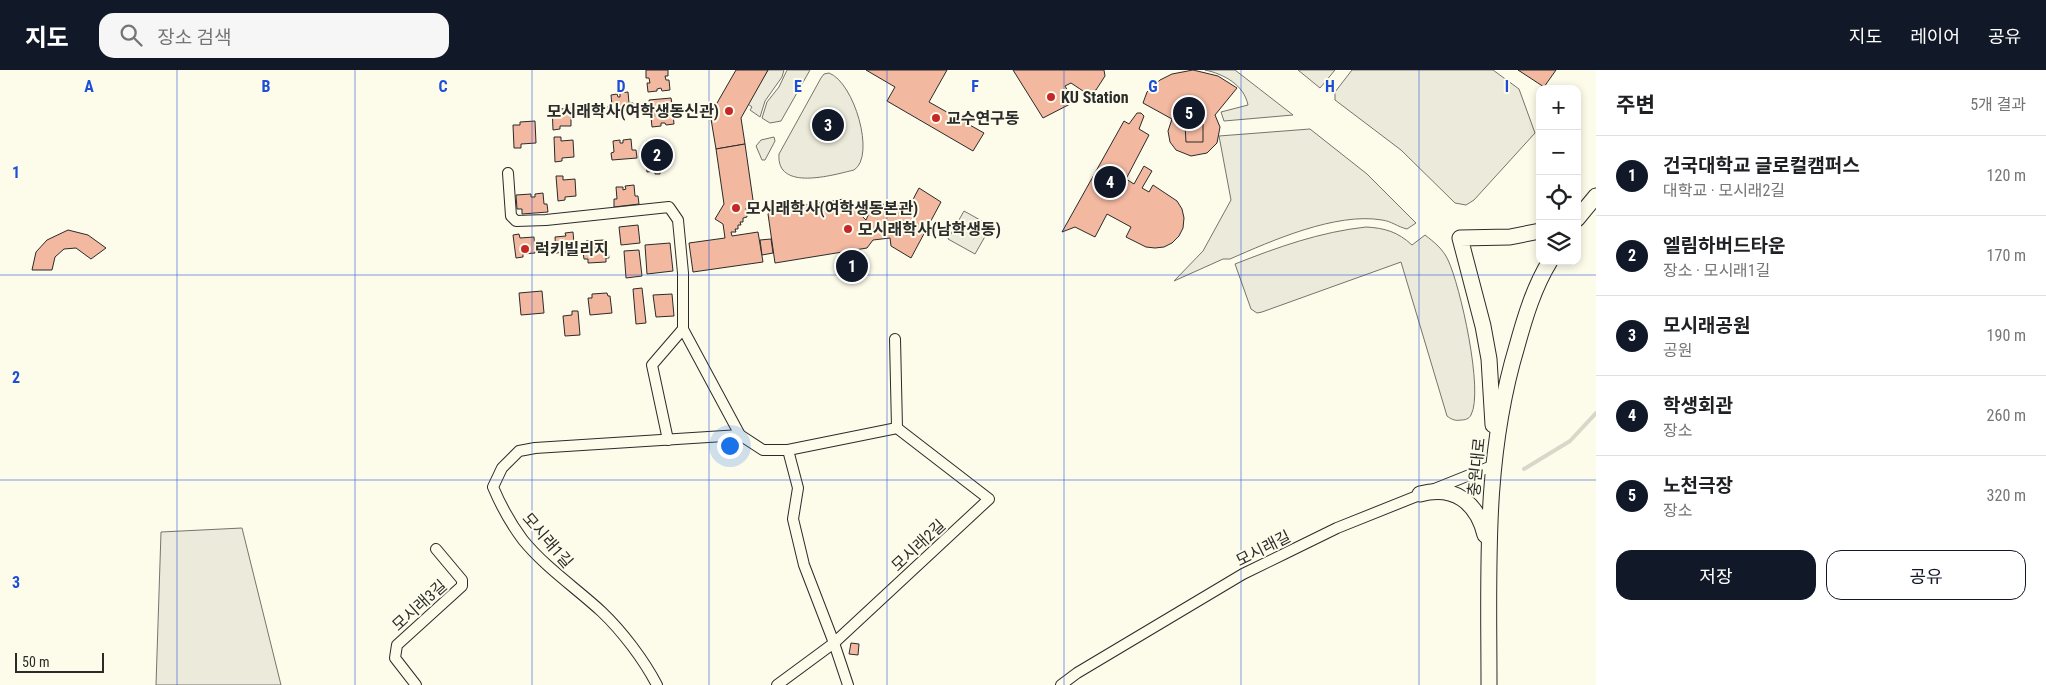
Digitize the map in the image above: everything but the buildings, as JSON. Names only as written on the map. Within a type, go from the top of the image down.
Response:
[{"type":"street","points":[[508,173],[512,216],[516,221],[526,222],[669,208],[678,220],[683,273],[683,329],[740,435],[763,450],[788,450],[897,428],[895,339]]},
{"type":"street","points":[[1581,209],[1593,199]]},
{"type":"street","points":[[1581,214],[1593,199]]},
{"type":"street","points":[[1493,459],[1491,384],[1485,334],[1460,238],[1510,237],[1536,232]]},
{"type":"street","name":"충원대로","points":[[1489,685],[1488,549],[1493,459],[1507,380],[1521,332],[1539,283],[1548,265]]},
{"type":"street","points":[[668,440],[652,365],[683,329]]},
{"type":"street","name":"모시래2길","points":[[776,685],[834,643],[989,499],[897,428]]},
{"type":"street","name":"모시래1길","points":[[657,685],[624,637],[607,618],[562,580],[524,540],[502,506],[493,487],[502,468],[519,451],[535,448],[740,435]]},
{"type":"street","points":[[788,450],[798,488],[793,519],[804,565],[848,685]]},
{"type":"street","name":"모시래길","points":[[1061,685],[1077,673],[1243,574],[1337,528],[1420,494],[1493,459]]},
{"type":"street","points":[[1420,494],[1436,490],[1444,491],[1465,501],[1478,515],[1488,549]]},
{"type":"street","name":"모시래3길","points":[[416,685],[395,658],[397,645],[462,586],[462,580],[436,549]]},
{"type":"shaded area","points":[[768,70],[784,70],[782,77],[765,101],[760,117],[750,110],[752,107],[748,104]]},
{"type":"shaded area","points":[[787,70],[810,70],[781,121],[770,123],[762,118],[767,102],[779,87]]},
{"type":"shaded area","points":[[1205,70],[1235,70],[1293,115],[1224,121],[1221,112],[1248,105],[1246,98],[1238,86],[1219,74]]},
{"type":"shaded area","points":[[1298,70],[1335,70],[1320,88]]},
{"type":"shaded area","points":[[1352,70],[1493,70],[1519,89],[1535,133],[1474,200],[1466,205],[1455,203],[1401,150],[1335,100],[1335,92]]},
{"type":"shaded area","points":[[829,73],[838,79],[847,90],[854,104],[862,136],[863,150],[860,162],[854,170],[820,177],[796,177],[786,173],[780,166],[779,154],[821,78],[824,74]]},
{"type":"shaded area","points":[[1310,129],[1367,174],[1416,223],[1407,229],[1385,221],[1364,219],[1325,224],[1265,244],[1230,259],[1223,259],[1174,281],[1203,251],[1231,200],[1219,136]]},
{"type":"shaded area","points":[[774,137],[775,141],[765,160],[762,160],[756,146],[761,140]]},
{"type":"shaded area","points":[[964,211],[991,226],[975,254],[948,239]]},
{"type":"shaded area","points":[[1366,227],[1379,228],[1391,232],[1402,237],[1412,245],[1425,235],[1446,256],[1453,273],[1464,314],[1473,362],[1474,402],[1471,415],[1468,418],[1456,420],[1447,416],[1401,262],[1262,312],[1257,313],[1251,309],[1235,264],[1299,241],[1332,232]]},
{"type":"shaded area","points":[[242,528],[281,685],[156,685],[161,532]]},
{"type":"waterway","points":[[1524,469],[1570,441],[1596,413]]},
{"type":"place","name":"KU Station","points":[[1051,97]]},
{"type":"place","name":"모시래학사(여학생동신관)","points":[[729,111]]},
{"type":"place","name":"노천극장","points":[[1189,113]]},
{"type":"place","name":"교수연구동","points":[[936,118]]},
{"type":"place","name":"모시래공원","points":[[828,125]]},
{"type":"place","name":"엘림하버드타운","points":[[657,155]]},
{"type":"place","name":"학생회관","points":[[1110,182]]},
{"type":"place","name":"모시래학사(여학생동본관)","points":[[736,208]]},
{"type":"place","name":"모시래학사(남학생동)","points":[[848,229]]},
{"type":"place","name":"럭키빌리지","points":[[525,249]]},
{"type":"place","name":"건국대학교 글로컬캠퍼스","points":[[852,266]]}]
